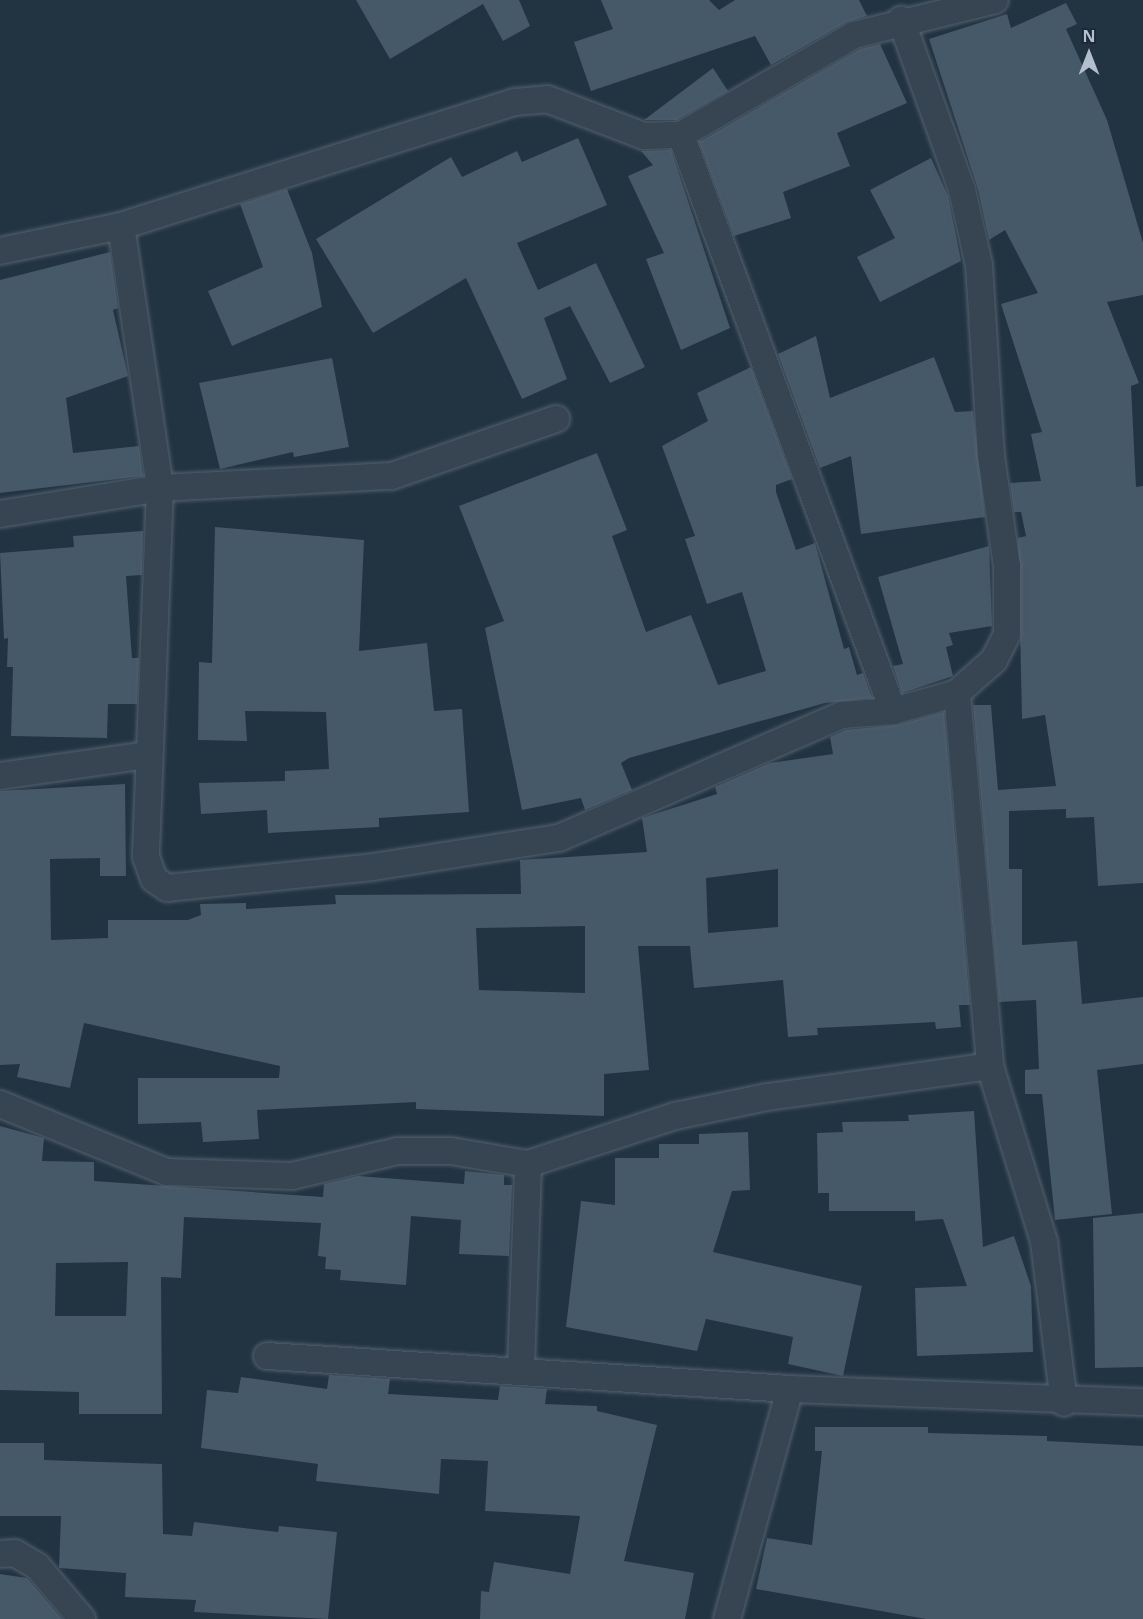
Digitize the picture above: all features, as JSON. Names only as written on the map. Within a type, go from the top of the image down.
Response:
[{"type":"street","points":[[0,251],[121,226],[515,102],[547,99],[644,136],[681,135],[854,35],[901,20],[995,0]]},
{"type":"street","points":[[121,226],[160,488],[148,755],[146,857],[154,879],[167,888],[373,867],[559,838],[842,715],[893,711],[957,693],[994,660],[1007,634],[1007,566],[991,456],[979,266],[962,190],[901,20]]},
{"type":"street","points":[[681,135],[893,711]]},
{"type":"street","points":[[0,514],[160,488],[392,476],[556,419]]},
{"type":"street","points":[[957,693],[990,1066],[1044,1242],[1064,1403]]},
{"type":"street","points":[[0,776],[148,755]]},
{"type":"street","points":[[0,1104],[167,1172],[292,1176],[398,1151],[451,1151],[528,1164],[675,1116],[768,1097],[990,1066]]},
{"type":"street","points":[[520,1368],[528,1164]]},
{"type":"street","points":[[267,1356],[520,1368],[790,1389],[1064,1403],[1143,1402]]},
{"type":"street","points":[[727,1619],[790,1389]]},
{"type":"street","points":[[0,1554],[15,1553],[37,1566],[82,1619]]},
{"type":"building","points":[[356,0],[519,0],[530,26],[503,41],[483,4],[390,59]]},
{"type":"building","points":[[601,0],[709,0],[719,10],[735,0],[859,0],[867,16],[847,22],[771,65],[755,36],[591,91],[574,42],[613,29]]},
{"type":"building","points":[[1066,3],[1077,24],[1066,29],[1107,120],[1143,243],[1143,295],[1107,302],[1139,383],[1131,386],[1136,487],[1143,486],[1143,883],[1098,886],[1094,817],[1066,818],[1066,809],[1009,811],[1009,869],[1022,869],[1022,945],[1077,941],[1082,1004],[1143,997],[1143,1064],[1097,1070],[1112,1214],[1055,1220],[1042,1094],[1025,1094],[1025,1070],[1039,1069],[1036,1000],[999,1002],[973,705],[991,705],[998,790],[1056,786],[1045,715],[1022,719],[1018,538],[1026,536],[1021,512],[1014,512],[1010,483],[1041,481],[1031,434],[1042,432],[1001,304],[1038,293],[1005,230],[989,240],[978,189],[929,39],[1007,14],[1011,28]]},
{"type":"building","points":[[880,44],[907,103],[837,133],[850,166],[783,192],[791,218],[734,236],[699,142],[860,49]]},
{"type":"building","points":[[713,68],[728,91],[677,120],[644,120]]},
{"type":"building","points":[[578,138],[607,205],[517,243],[538,290],[596,263],[645,367],[610,383],[570,306],[544,318],[567,379],[522,399],[466,278],[373,333],[316,239],[451,157],[462,177],[517,151],[522,162]]},
{"type":"building","points":[[671,150],[730,328],[681,350],[646,259],[664,253],[628,176],[653,165],[641,151]]},
{"type":"building","points":[[931,158],[948,196],[961,261],[880,302],[857,257],[895,238],[870,190]]},
{"type":"building","points":[[287,189],[312,253],[322,307],[232,346],[208,291],[263,267],[240,204]]},
{"type":"building","points":[[110,252],[118,308],[113,310],[128,376],[66,398],[73,453],[139,446],[143,476],[0,493],[0,280]]},
{"type":"building","points":[[816,336],[830,398],[934,357],[955,412],[973,411],[985,517],[861,534],[851,456],[820,468],[778,354]]},
{"type":"building","points":[[332,358],[349,447],[294,457],[293,452],[220,469],[199,383]]},
{"type":"building","points":[[751,367],[792,479],[776,485],[776,492],[796,550],[815,543],[844,649],[849,647],[857,675],[863,673],[872,698],[825,703],[629,758],[621,763],[632,790],[585,810],[581,798],[522,810],[485,628],[504,621],[459,506],[597,453],[627,530],[612,536],[646,632],[691,615],[718,685],[766,671],[742,592],[707,604],[685,539],[695,536],[662,446],[708,421],[697,393]]},
{"type":"building","points":[[215,527],[364,540],[359,651],[427,643],[434,711],[462,709],[469,812],[379,818],[379,827],[268,833],[267,810],[201,814],[199,783],[285,781],[285,771],[329,769],[326,712],[245,711],[247,741],[198,740],[199,662],[212,663]]},
{"type":"building","points":[[143,531],[142,575],[126,576],[132,658],[139,658],[137,704],[108,704],[107,738],[11,736],[13,667],[7,667],[8,638],[4,639],[0,553],[74,547],[73,536]]},
{"type":"building","points":[[989,546],[992,626],[949,633],[953,645],[946,647],[953,676],[902,693],[893,666],[903,664],[878,577]]},
{"type":"building","points":[[944,712],[970,1005],[959,1005],[961,1027],[936,1029],[935,1022],[817,1028],[818,1035],[788,1037],[783,980],[694,988],[690,946],[638,946],[649,1070],[604,1074],[604,1116],[416,1109],[416,1102],[257,1110],[259,1139],[203,1142],[201,1122],[138,1124],[138,1078],[279,1078],[280,1066],[84,1023],[70,1088],[17,1077],[20,1064],[0,1065],[0,791],[125,784],[126,876],[100,876],[100,858],[50,859],[51,940],[108,938],[108,920],[188,920],[201,915],[200,904],[246,903],[246,909],[336,904],[335,895],[521,894],[520,860],[647,852],[642,818],[717,794],[715,787],[770,763],[833,754],[830,737],[846,730],[897,725]],"holes":[[[778,869],[778,927],[708,933],[706,878]],[[585,926],[585,993],[479,990],[476,928]]]},
{"type":"building","points":[[974,1111],[983,1247],[1014,1236],[1031,1286],[1033,1352],[917,1356],[915,1288],[967,1286],[943,1219],[915,1221],[915,1211],[829,1211],[829,1193],[818,1193],[817,1133],[843,1132],[842,1122],[909,1121],[908,1115]]},
{"type":"building","points":[[0,1126],[44,1138],[42,1161],[94,1162],[94,1181],[323,1197],[324,1184],[358,1176],[464,1184],[465,1171],[504,1175],[504,1185],[512,1185],[509,1256],[459,1254],[461,1220],[411,1216],[406,1285],[340,1280],[341,1270],[325,1269],[326,1257],[318,1256],[321,1223],[184,1217],[181,1278],[161,1277],[162,1414],[79,1414],[79,1392],[0,1390]],"holes":[[[128,1262],[126,1316],[55,1316],[56,1263]]]},
{"type":"building","points":[[748,1132],[750,1190],[732,1191],[713,1252],[862,1286],[843,1376],[788,1364],[793,1337],[706,1319],[697,1351],[566,1327],[581,1201],[615,1205],[615,1158],[659,1158],[659,1144],[699,1144],[699,1134]]},
{"type":"building","points":[[1143,1213],[1143,1367],[1095,1368],[1093,1218]]},
{"type":"building","points":[[329,1375],[390,1379],[388,1394],[498,1400],[500,1386],[547,1389],[545,1404],[597,1406],[597,1411],[657,1425],[624,1561],[694,1573],[685,1619],[480,1619],[481,1591],[489,1592],[494,1562],[570,1574],[580,1516],[485,1511],[488,1461],[441,1459],[439,1494],[316,1481],[318,1464],[201,1448],[207,1390],[238,1393],[241,1377],[327,1389]]},
{"type":"building","points":[[815,1427],[928,1427],[928,1433],[1047,1436],[1047,1441],[1143,1446],[1143,1619],[926,1619],[756,1589],[767,1538],[812,1545],[822,1451],[815,1451]]},
{"type":"building","points":[[0,1443],[44,1443],[44,1460],[162,1464],[163,1534],[192,1536],[194,1522],[278,1532],[279,1526],[337,1532],[328,1619],[194,1612],[196,1600],[125,1597],[126,1573],[59,1568],[61,1516],[0,1516]]},
{"type":"building","points":[[0,1574],[27,1578],[62,1619],[0,1619]]}]
